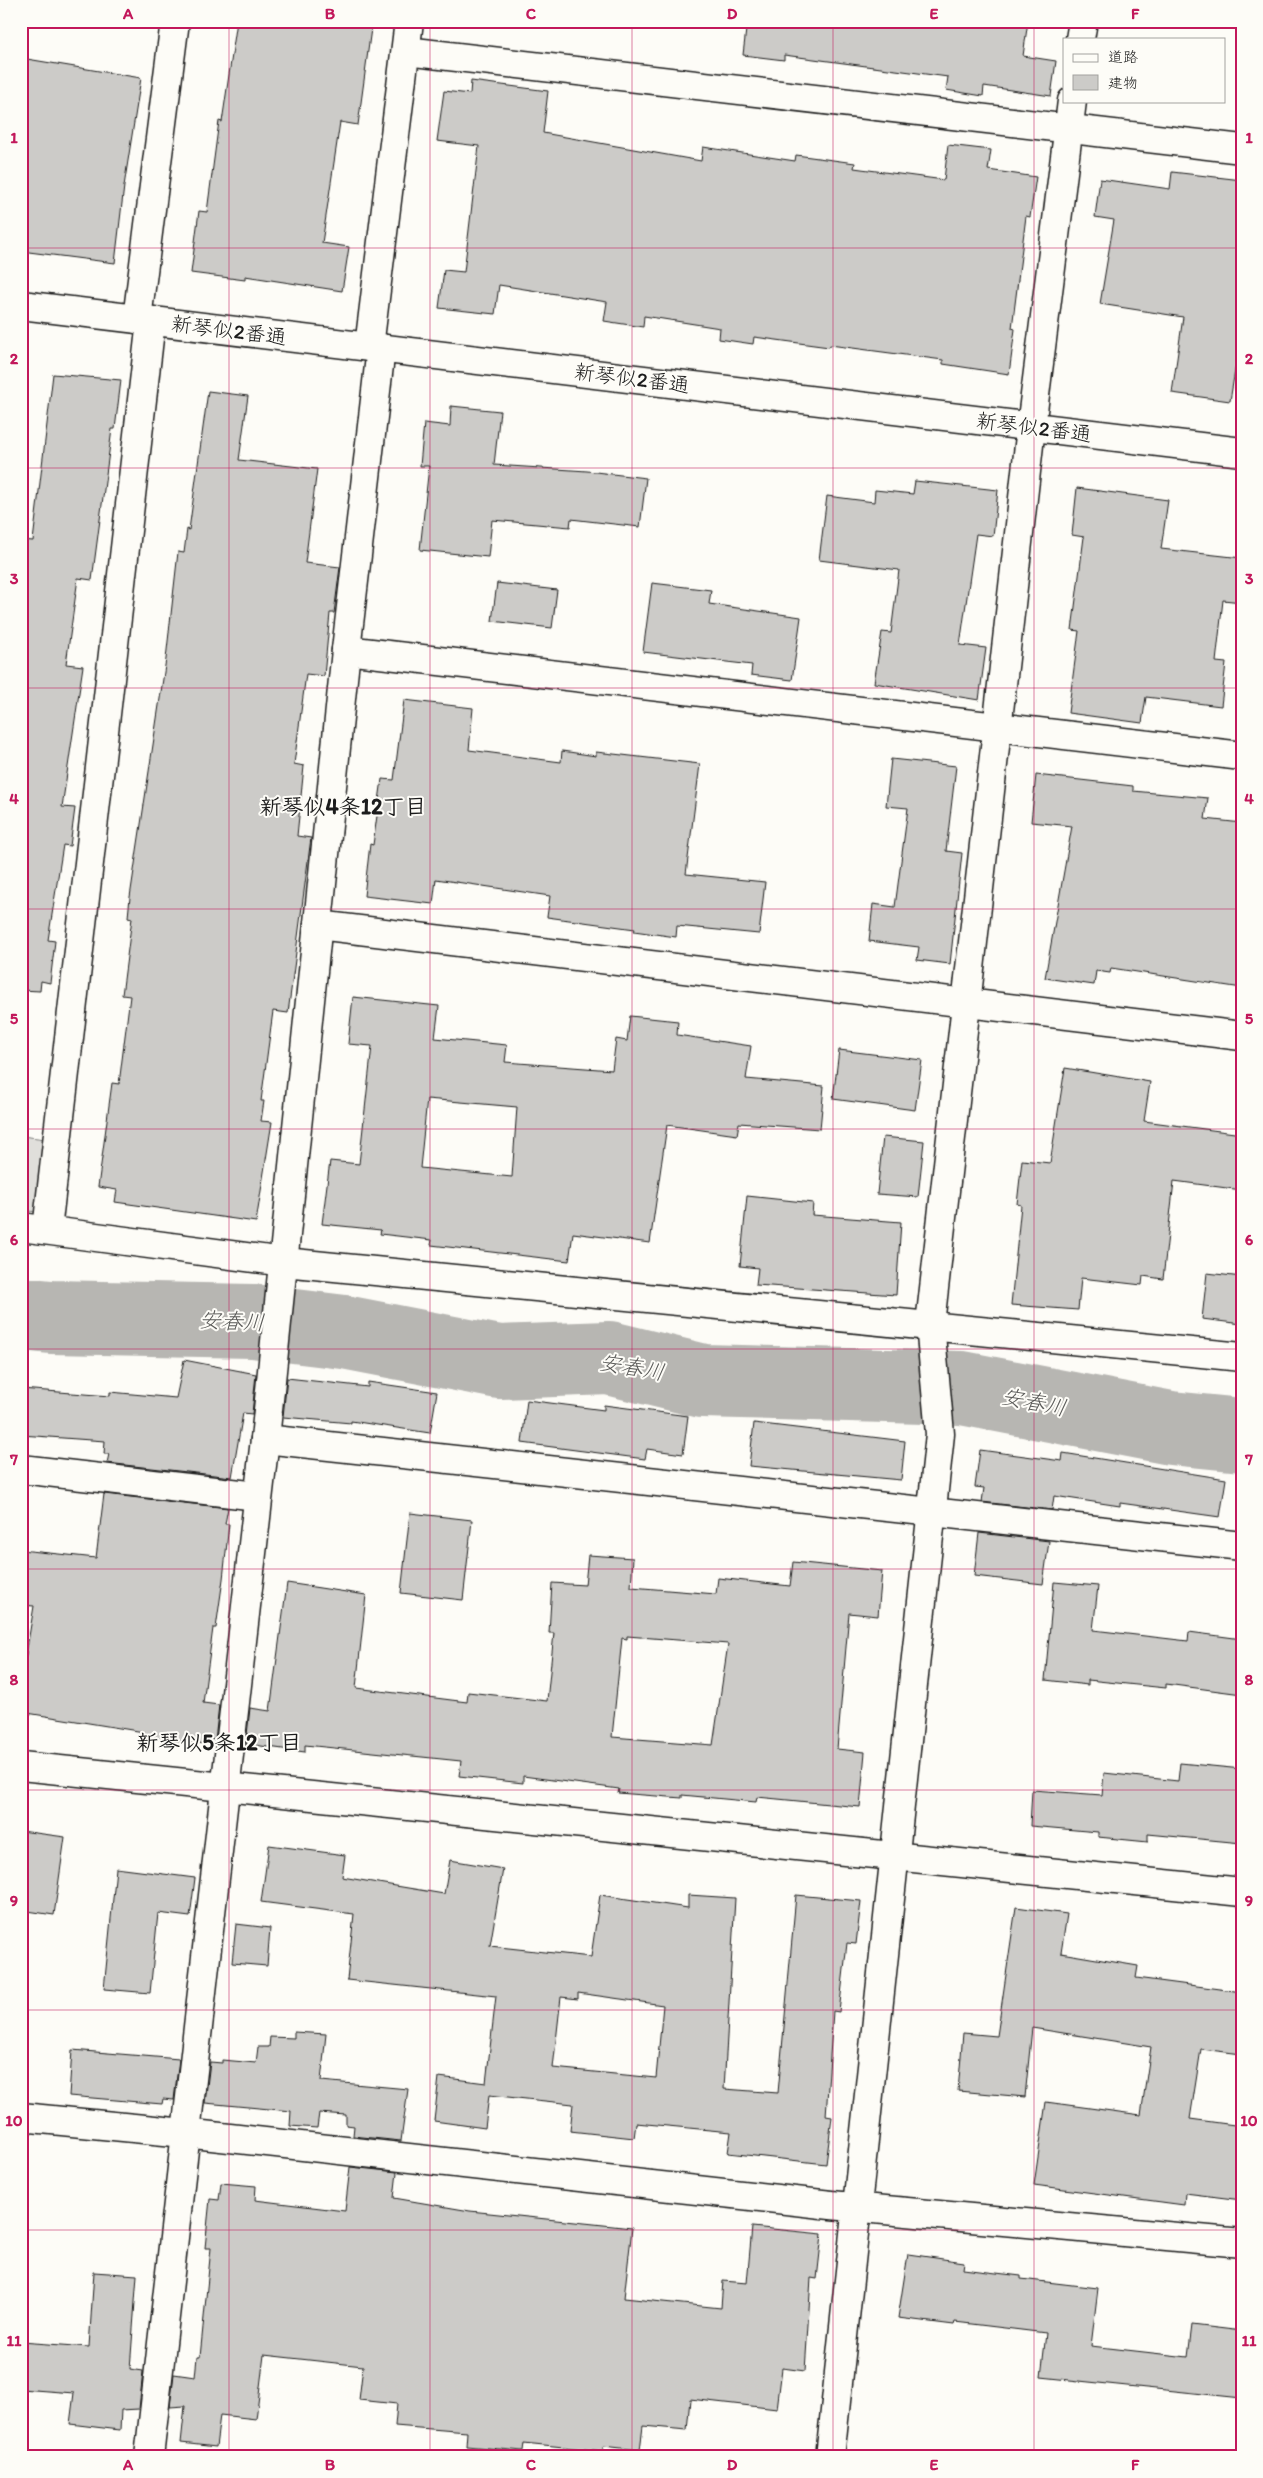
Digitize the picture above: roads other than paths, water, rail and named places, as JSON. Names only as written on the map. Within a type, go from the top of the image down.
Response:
[{"type":"street","points":[[175,21],[144,320],[34,1228],[284,1262],[930,1324],[1242,1357]]},
{"type":"street","points":[[149,2457],[275,1350],[409,21]]},
{"type":"street","points":[[1080,38],[1083,21]]},
{"type":"street","points":[[406,51],[1071,114],[1242,149]]},
{"type":"street","points":[[830,2457],[940,1434],[930,1324],[1031,426],[1071,114]]},
{"type":"street","name":"新琴似2番通","points":[[21,305],[1242,452]]},
{"type":"street","points":[[346,650],[1242,756]]},
{"type":"street","points":[[318,925],[1242,1036]]},
{"type":"street","points":[[265,1439],[1242,1546]]},
{"type":"street","points":[[21,1469],[258,1496]]},
{"type":"street","points":[[21,1766],[1242,1892]]},
{"type":"street","points":[[21,2118],[185,2132],[857,2207],[1242,2243]]},
{"type":"waterway","name":"安春川","points":[[21,1314],[51,1317],[253,1321],[344,1332],[499,1362],[609,1358],[703,1381],[962,1388],[1171,1428],[1242,1435]]},
{"type":"district","name":"新琴似4条12丁目","points":[[343,806]]},
{"type":"district","name":"新琴似5条12丁目","points":[[219,1742]]}]
